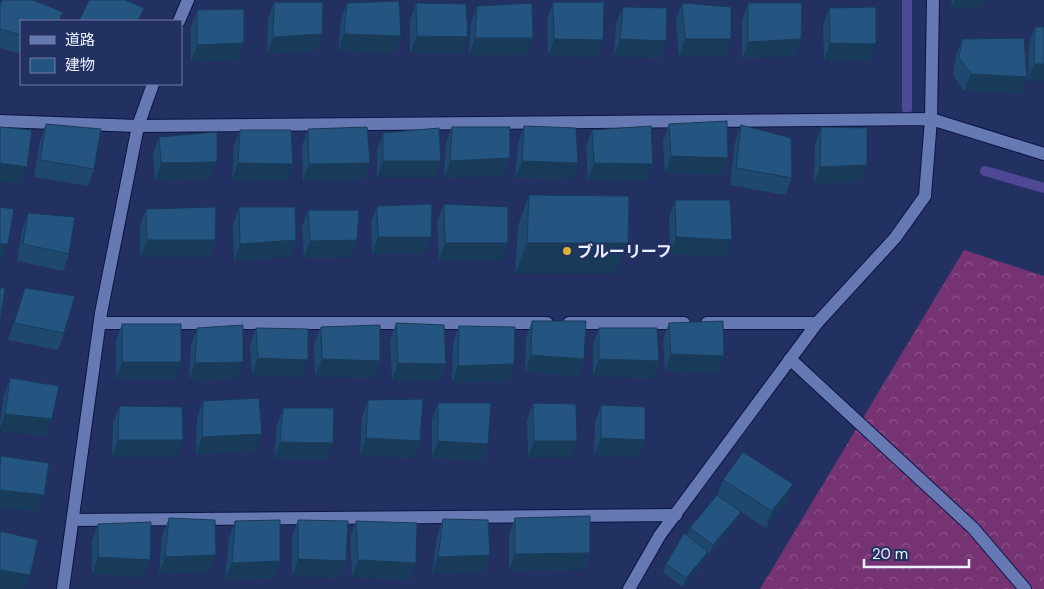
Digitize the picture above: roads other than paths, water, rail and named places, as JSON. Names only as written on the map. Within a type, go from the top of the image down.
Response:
[{"type":"street","points":[[179,20],[188,0]]},
{"type":"street","points":[[630,589],[660,535],[817,323],[895,238],[925,196],[931,119],[933,0]]},
{"type":"street","points":[[63,589],[100,323],[138,126],[153,85]]},
{"type":"street","points":[[0,121],[138,126],[931,119],[1044,154]]},
{"type":"street","points":[[100,323],[817,323]]},
{"type":"street","points":[[790,359],[973,528],[1025,589]]},
{"type":"street","points":[[73,520],[676,514]]},
{"type":"waterway","points":[[907,0],[907,109]]},
{"type":"waterway","points":[[985,171],[1044,188]]},
{"type":"place","name":"ブルーリーフ","points":[[567,251]]}]
